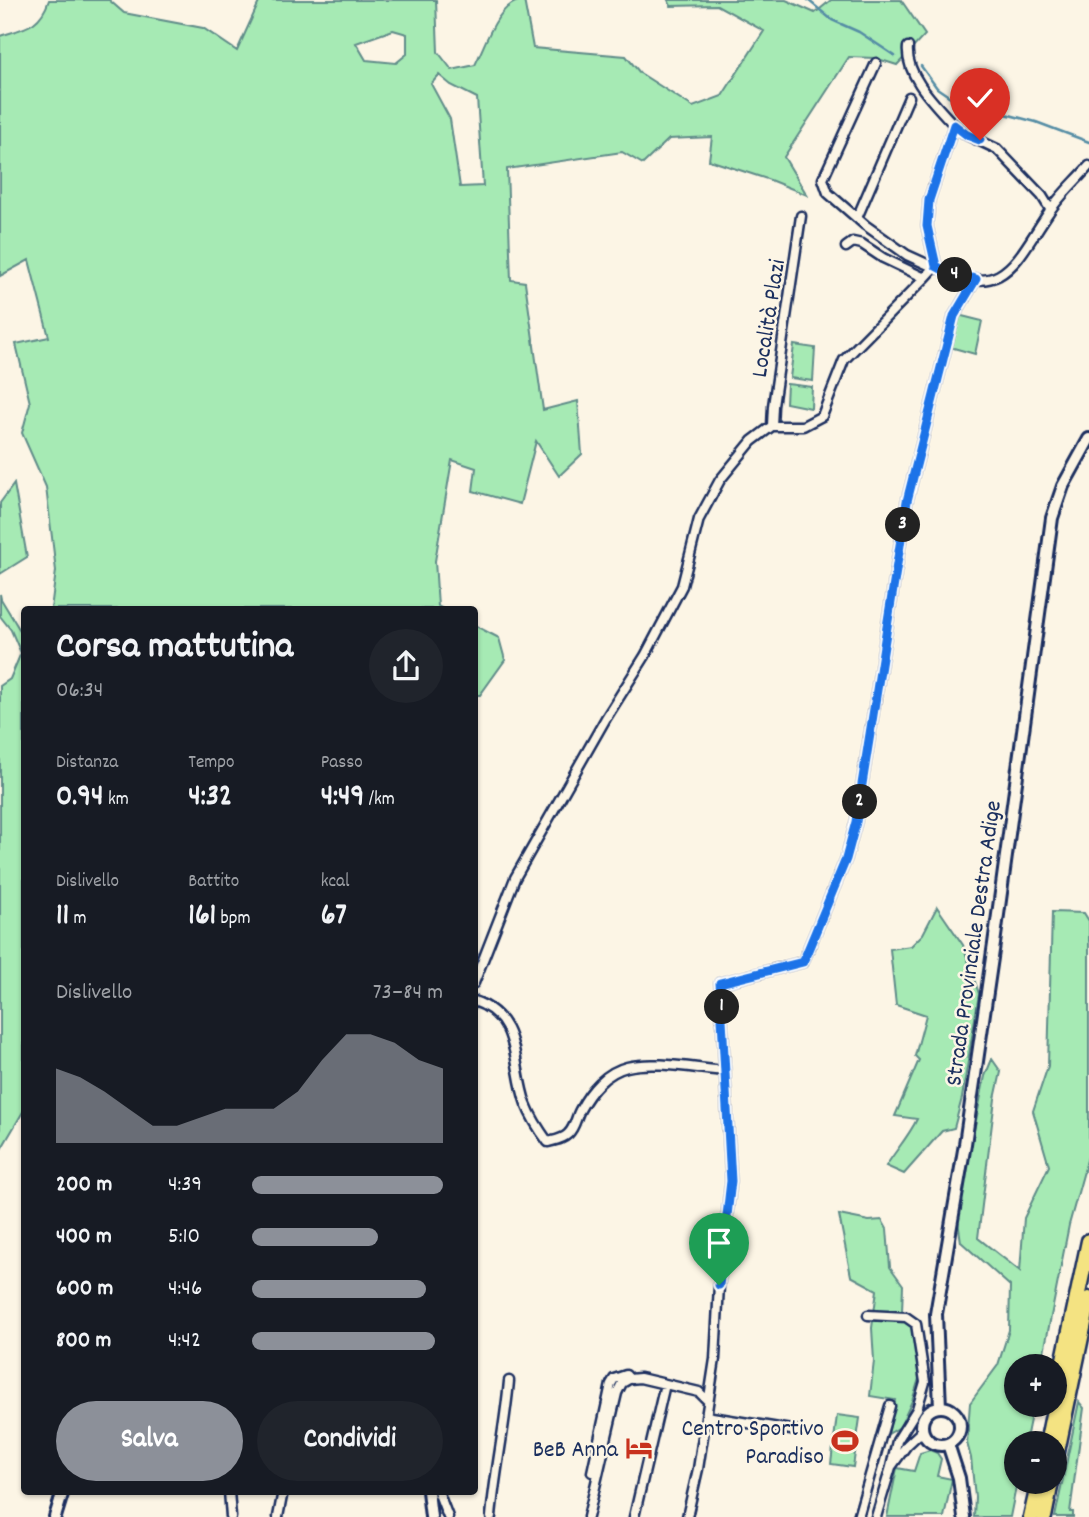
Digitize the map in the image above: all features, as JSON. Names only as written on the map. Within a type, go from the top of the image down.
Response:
[{"type":"highway","points":[[1065,1354],[1089,1241]]},
{"type":"highway","points":[[1061,1431],[1089,1299]]},
{"type":"highway","points":[[1031,1517],[1036,1494]]},
{"type":"highway","points":[[1044,1517],[1049,1494]]},
{"type":"main road","name":"Strada Provinciale Destra Adige","points":[[940,1407],[936,1314],[990,970],[1052,518],[1063,486],[1089,439]]},
{"type":"main road","points":[[940,1407],[954,1413],[960,1426],[954,1440],[948,1444],[937,1445],[928,1440],[922,1431],[922,1422],[932,1409],[940,1407]]},
{"type":"main road","points":[[948,1444],[959,1478],[964,1517]]},
{"type":"main road","points":[[55,1517],[62,1495]]},
{"type":"main road","points":[[428,1495],[431,1517]]},
{"type":"street","points":[[908,47],[909,63],[914,75],[954,125],[967,135],[997,149],[1042,196],[1050,209]]},
{"type":"street","points":[[876,63],[823,179],[828,193],[907,255],[947,272],[976,279],[996,278],[1010,269],[1050,209],[1089,166]]},
{"type":"street","points":[[857,218],[909,97]]},
{"type":"street","points":[[936,266],[927,226],[929,200],[954,125]]},
{"type":"street","name":"Località Plazi","points":[[772,426],[772,406],[801,216]]},
{"type":"street","points":[[846,247],[853,242],[862,244],[883,258],[925,278]]},
{"type":"street","points":[[478,973],[515,878],[606,718],[645,656],[682,586],[699,519],[720,481],[752,441],[772,426],[803,426],[822,416],[844,360],[936,266]]},
{"type":"street","points":[[687,1517],[715,1359],[719,1285],[731,1181],[720,983],[803,962],[846,859],[856,822],[905,512],[916,459],[954,316],[976,279]]},
{"type":"street","points":[[478,1002],[486,1005],[499,1016],[509,1032],[526,1104],[548,1142],[571,1133],[580,1110],[598,1084],[611,1073],[629,1066],[653,1065],[725,1071]]},
{"type":"street","points":[[867,1315],[906,1317],[916,1324],[925,1382],[917,1409],[897,1441],[876,1517]]},
{"type":"street","points":[[592,1472],[611,1384],[620,1376],[626,1375],[629,1379]]},
{"type":"street","points":[[589,1517],[617,1393],[622,1383],[640,1378],[699,1392],[707,1399]]},
{"type":"street","points":[[491,1517],[494,1481],[505,1429],[509,1381]]},
{"type":"street","points":[[634,1517],[665,1384]]},
{"type":"street","points":[[858,1517],[890,1406]]},
{"type":"street","points":[[706,1416],[797,1431]]},
{"type":"street","points":[[891,1468],[907,1445],[922,1431]]},
{"type":"street","points":[[229,1495],[231,1517]]},
{"type":"street","points":[[278,1517],[282,1495]]},
{"type":"street","points":[[440,1495],[448,1517]]},
{"type":"green space","points":[[49,0],[109,0],[124,13],[203,28],[237,51],[260,0],[436,0],[438,52],[452,70],[475,65],[500,16],[515,2],[524,0],[533,48],[626,56],[640,73],[693,107],[722,96],[764,31],[717,5],[671,6],[668,0],[786,0],[815,13],[831,0],[901,0],[925,35],[897,65],[875,58],[849,57],[784,157],[807,195],[709,160],[712,137],[669,139],[643,164],[622,152],[507,169],[511,280],[525,282],[543,410],[578,401],[582,454],[559,476],[536,441],[520,504],[473,491],[476,468],[452,460],[435,561],[438,606],[51,606],[56,571],[46,487],[22,433],[30,403],[16,344],[49,337],[29,260],[0,276],[0,36],[31,25],[41,16]],"holes":[[[393,30],[407,34],[407,54],[396,63],[366,60],[356,43]],[[439,75],[451,85],[477,98],[483,186],[460,187],[450,119],[431,84]]]},
{"type":"green space","points":[[958,315],[982,321],[975,354],[950,347]]},
{"type":"green space","points":[[794,345],[815,348],[813,381],[790,378]]},
{"type":"green space","points":[[787,384],[812,387],[811,408],[786,403]]},
{"type":"green space","points":[[14,484],[27,557],[0,574],[0,503]]},
{"type":"green space","points":[[0,594],[21,632],[21,653],[11,630],[0,616]]},
{"type":"green space","points":[[478,627],[499,638],[505,660],[480,695]]},
{"type":"green space","points":[[21,653],[21,1115],[0,1151],[0,686],[10,679]]},
{"type":"green space","points":[[937,907],[963,945],[979,994],[962,1098],[954,1128],[942,1131],[904,1174],[886,1166],[917,1119],[895,1116],[919,1060],[915,1056],[926,1015],[896,1005],[890,949],[911,946],[923,934]]},
{"type":"green space","points":[[1052,912],[1084,913],[1089,921],[1089,1153],[1069,1225],[1044,1354],[1004,1354],[1004,1417],[1031,1417],[1028,1431],[1004,1431],[1004,1494],[1015,1494],[1010,1517],[974,1517],[975,1497],[967,1443],[970,1403],[998,1365],[1009,1330],[1010,1286],[961,1242],[957,1214],[985,1076],[992,1059],[1001,1072],[995,1099],[978,1238],[1020,1271],[1024,1218],[1049,1166],[1033,1111],[1048,1066]]},
{"type":"green space","points":[[839,1215],[869,1221],[882,1220],[887,1229],[890,1267],[903,1285],[902,1312],[920,1323],[922,1369],[900,1427],[888,1434],[895,1400],[870,1396],[874,1361],[872,1328],[877,1290],[851,1276]]},
{"type":"green space","points":[[1079,1402],[1084,1408],[1070,1512],[1073,1512],[1073,1517],[1055,1517],[1060,1494],[1067,1494],[1067,1460]]},
{"type":"green space","name":"Centro Sportivo Paradiso","points":[[837,1415],[860,1418],[853,1467],[831,1464]]},
{"type":"green space","points":[[930,1450],[937,1453],[941,1459],[937,1476],[952,1479],[944,1517],[887,1517],[897,1468],[914,1471],[920,1453]]},
{"type":"waterway","points":[[808,0],[832,20],[859,32],[895,56]]},
{"type":"waterway","points":[[921,66],[937,88],[956,101],[1036,122],[1089,142]]},
{"type":"place","name":"Centro Sportivo Paradiso","points":[[845,1441]]},
{"type":"place","name":"BeB Anna","points":[[639,1448]]},
{"type":"route","points":[[719,1285],[731,1181],[720,983],[803,962],[846,859],[856,822],[916,459],[954,316],[976,279],[947,272],[936,266],[927,226],[929,200],[954,125],[967,135],[980,140]]}]
